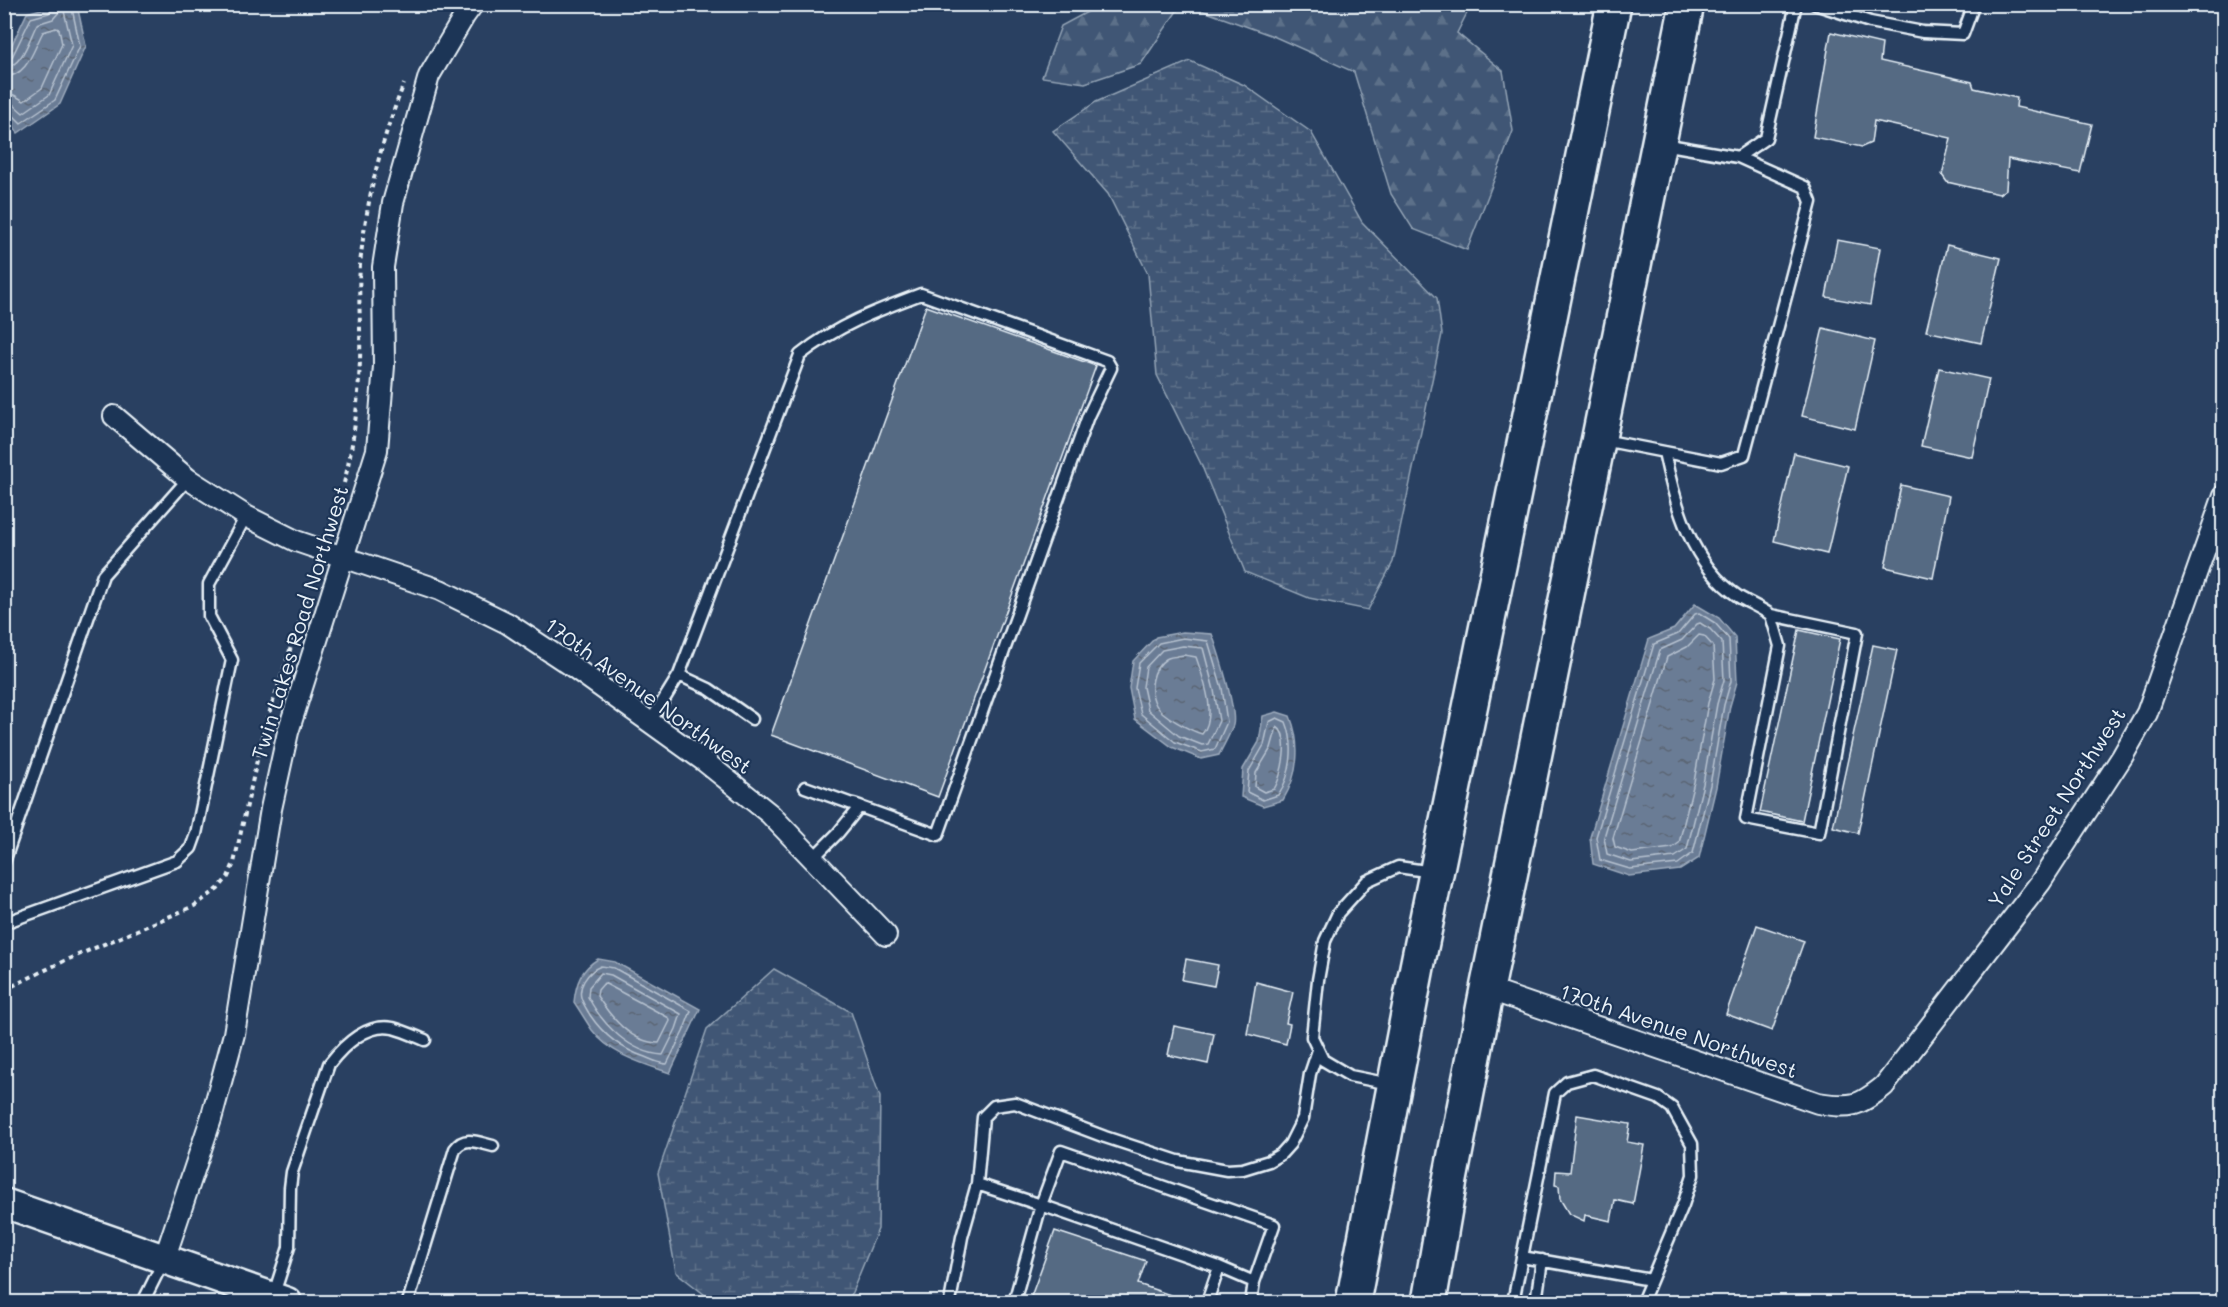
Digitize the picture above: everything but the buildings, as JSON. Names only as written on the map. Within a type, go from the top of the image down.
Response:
[{"type":"highway","points":[[1353,1302],[1394,1085],[1614,4]]},
{"type":"highway","points":[[1430,1302],[1487,989],[1687,4]]},
{"type":"street","name":"Twin Lakes Road Northwest","points":[[164,1260],[211,1119],[234,1034],[271,809],[288,732],[377,450],[384,366],[383,267],[393,202],[429,76],[473,4]]},
{"type":"street","name":"170th Avenue Northwest","points":[[114,416],[188,479],[246,516],[296,541],[440,590],[507,623],[704,760],[770,814],[885,935]]},
{"type":"street","name":"Yale Street Northwest","points":[[1858,1104],[1884,1086],[2026,901],[2122,757],[2147,713],[2223,495]]},
{"type":"street","name":"170th Avenue Northwest","points":[[1487,989],[1818,1103],[1845,1107],[1858,1104]]},
{"type":"street","points":[[4,1203],[280,1300]]},
{"type":"lane","points":[[1738,157],[1766,138],[1796,4]]},
{"type":"lane","points":[[1815,4],[1870,22],[1923,32],[1963,34],[1974,4]]},
{"type":"lane","points":[[1600,440],[1721,464],[1744,454],[1811,202],[1805,187],[1738,157],[1660,144]]},
{"type":"lane","points":[[650,722],[679,675],[800,355],[817,342],[861,318],[921,294],[1107,361],[1110,369],[1088,416],[938,836],[806,787]]},
{"type":"lane","points":[[1664,452],[1673,493],[1686,530],[1710,570],[1739,597],[1771,615],[1857,633],[1819,833],[1746,819],[1780,646],[1771,615]]},
{"type":"lane","points":[[4,862],[103,575],[188,479]]},
{"type":"lane","points":[[4,923],[177,861],[191,848],[196,834],[232,660],[209,616],[209,584],[246,516]]},
{"type":"lane","points":[[679,675],[709,689],[752,719]]},
{"type":"lane","points":[[812,859],[838,833],[860,806]]},
{"type":"lane","points":[[1394,1085],[1350,1077],[1323,1060],[1318,1050],[1312,1037],[1325,941],[1338,913],[1367,881],[1398,867],[1437,872]]},
{"type":"lane","points":[[280,1300],[289,1246],[292,1172],[330,1064],[339,1052],[372,1028],[393,1028],[425,1040]]},
{"type":"lane","points":[[950,1302],[962,1237],[977,1184],[983,1117],[994,1106],[1015,1103],[1178,1161],[1227,1170],[1257,1166],[1281,1154],[1299,1131],[1310,1074],[1318,1050]]},
{"type":"lane","points":[[1513,1302],[1555,1094],[1567,1082],[1593,1075],[1658,1098],[1672,1108],[1692,1144],[1693,1175],[1683,1205],[1642,1302]]},
{"type":"lane","points":[[408,1302],[455,1149],[461,1142],[469,1140],[493,1146]]},
{"type":"lane","points":[[1014,1302],[1041,1205],[1061,1151],[1274,1225],[1254,1282],[1251,1302]]},
{"type":"lane","points":[[977,1184],[1254,1282]]},
{"type":"lane","points":[[1522,1257],[1651,1280]]},
{"type":"lane","points":[[143,1302],[164,1260]]},
{"type":"lane","points":[[1536,1302],[1542,1260]]},
{"type":"lane","points":[[1207,1302],[1219,1268]]},
{"type":"green space","points":[[1102,4],[1181,5],[1141,64],[1085,83],[1042,77],[1061,26]]},
{"type":"green space","points":[[1187,5],[1471,5],[1457,33],[1503,71],[1513,131],[1467,250],[1413,229],[1391,194],[1354,72],[1273,36]]},
{"type":"green space","points":[[1190,61],[1244,85],[1311,132],[1362,222],[1437,298],[1442,334],[1393,562],[1368,610],[1309,598],[1245,572],[1201,464],[1157,375],[1148,274],[1108,194],[1053,131],[1096,102]]},
{"type":"green space","points":[[774,969],[851,1012],[880,1097],[878,1229],[848,1302],[714,1302],[676,1272],[658,1173],[707,1029]]},
{"type":"water","points":[[56,5],[77,5],[86,46],[60,104],[18,133],[5,113],[5,59],[27,13]]},
{"type":"water","points":[[1695,604],[1719,618],[1735,637],[1737,682],[1699,858],[1680,870],[1629,876],[1593,864],[1590,837],[1649,639],[1674,629]]},
{"type":"water","points":[[1183,632],[1212,634],[1232,707],[1233,725],[1219,755],[1201,759],[1172,747],[1135,719],[1129,688],[1133,661],[1156,637]]},
{"type":"water","points":[[1277,712],[1290,716],[1296,737],[1297,759],[1292,780],[1283,800],[1263,806],[1241,797],[1243,769],[1259,742],[1263,716]]},
{"type":"water","points":[[598,959],[615,962],[700,1009],[670,1073],[627,1057],[608,1046],[592,1030],[574,1002],[580,977],[587,967]]}]
